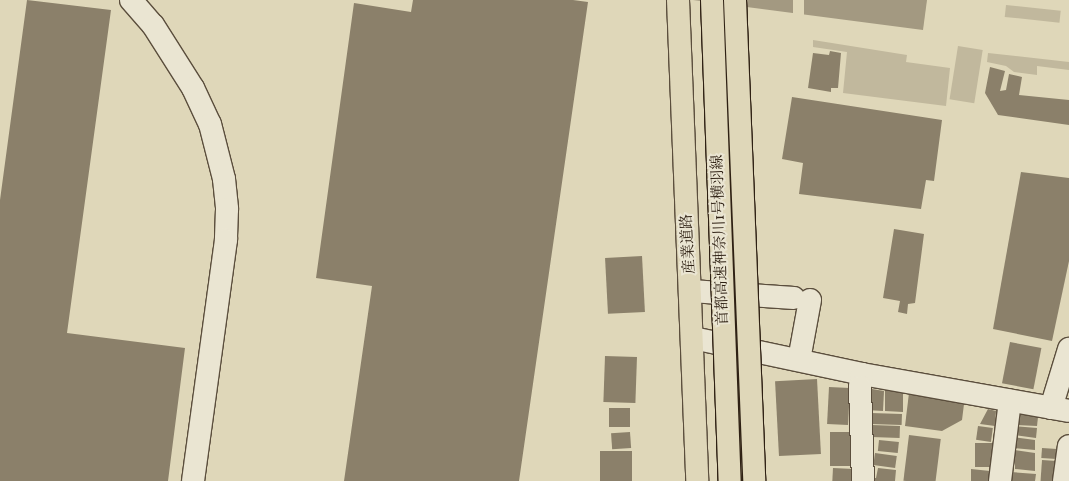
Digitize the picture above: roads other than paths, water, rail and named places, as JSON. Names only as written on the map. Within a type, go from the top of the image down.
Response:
[{"type":"main road","name":"首都高速神奈川1号横羽線","points":[[712,0],[730,481]]},
{"type":"main road","name":"首都高速神奈川1号横羽線","points":[[735,0],[754,481]]},
{"type":"main road","name":"産業道路","points":[[679,4],[693,338],[697,481]]},
{"type":"street","points":[[131,0],[153,25],[193,88],[210,124],[224,179],[227,209],[226,240],[193,481]]},
{"type":"street","points":[[691,291],[802,299],[799,360]]},
{"type":"street","points":[[693,338],[862,374],[1060,410],[1069,349]]},
{"type":"street","points":[[862,374],[860,387],[862,481]]},
{"type":"street","points":[[1000,481],[1010,401]]},
{"type":"street","points":[[1064,481],[1069,446]]}]
